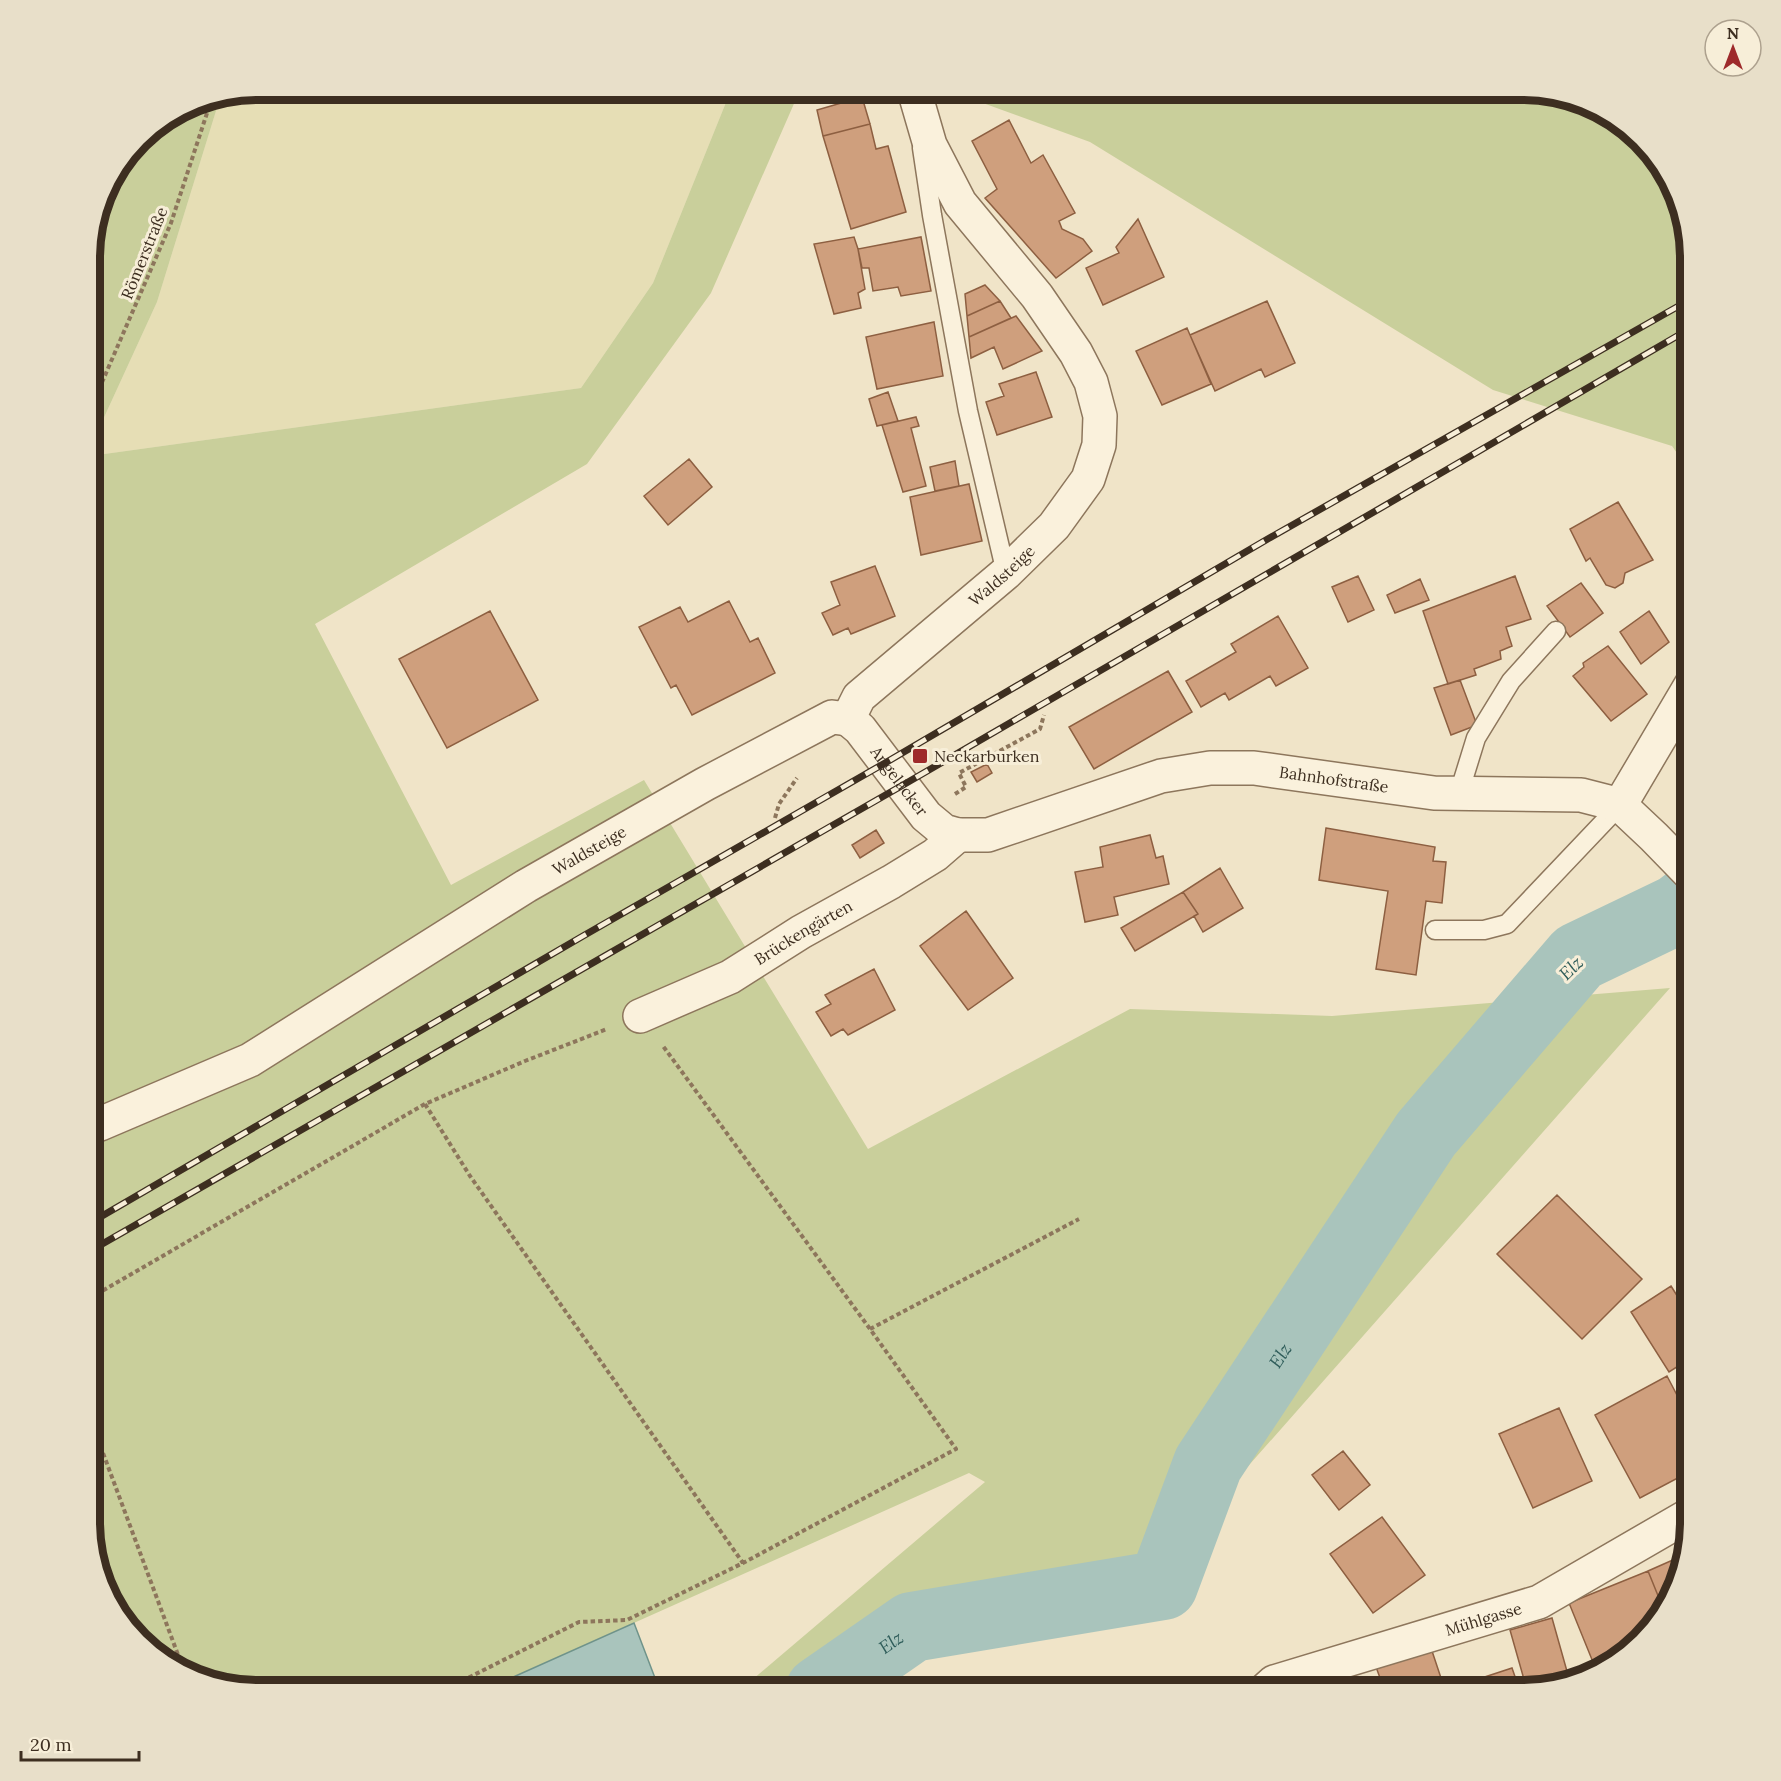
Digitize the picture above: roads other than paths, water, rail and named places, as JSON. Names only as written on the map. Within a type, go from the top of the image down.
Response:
[{"type":"street","name":"Waldsteige","points":[[100,1124],[250,1060],[526,886],[705,784],[832,717],[848,719],[859,697],[1006,573],[1054,526],[1088,479],[1099,445],[1100,416],[1091,382],[1076,353],[1037,296],[960,203],[930,146],[917,101]]},
{"type":"street","points":[[1620,805],[1680,704]]},
{"type":"street","name":"Angeläcker","points":[[848,719],[860,729],[926,816],[944,831],[958,835]]},
{"type":"street","name":"Bahnhofstraße","points":[[958,835],[988,835],[1161,776],[1210,768],[1254,768],[1434,793],[1581,795],[1620,805],[1680,863]]},
{"type":"street","name":"Brückengärten","points":[[640,1016],[730,977],[801,932],[935,855],[958,835]]},
{"type":"street","name":"Mühlgasse","points":[[1281,1680],[1539,1602],[1680,1520]]},
{"type":"lane","points":[[916,101],[932,215],[966,400],[1006,573]]},
{"type":"lane","points":[[1459,793],[1476,738],[1511,681],[1557,631]]},
{"type":"lane","points":[[1435,930],[1484,930],[1507,924],[1620,805]]},
{"type":"water","points":[[634,1623],[656,1680],[507,1680]]},
{"type":"waterway","name":"Elz","points":[[836,1680],[912,1627],[1163,1585],[1208,1464],[1426,1134],[1578,957],[1680,907]]},
{"type":"railway","points":[[100,1217],[1266,540],[1680,305]]},
{"type":"railway","points":[[100,1245],[903,785],[1680,334]]},
{"type":"place","name":"Neckarburken","points":[[920,756]]}]
